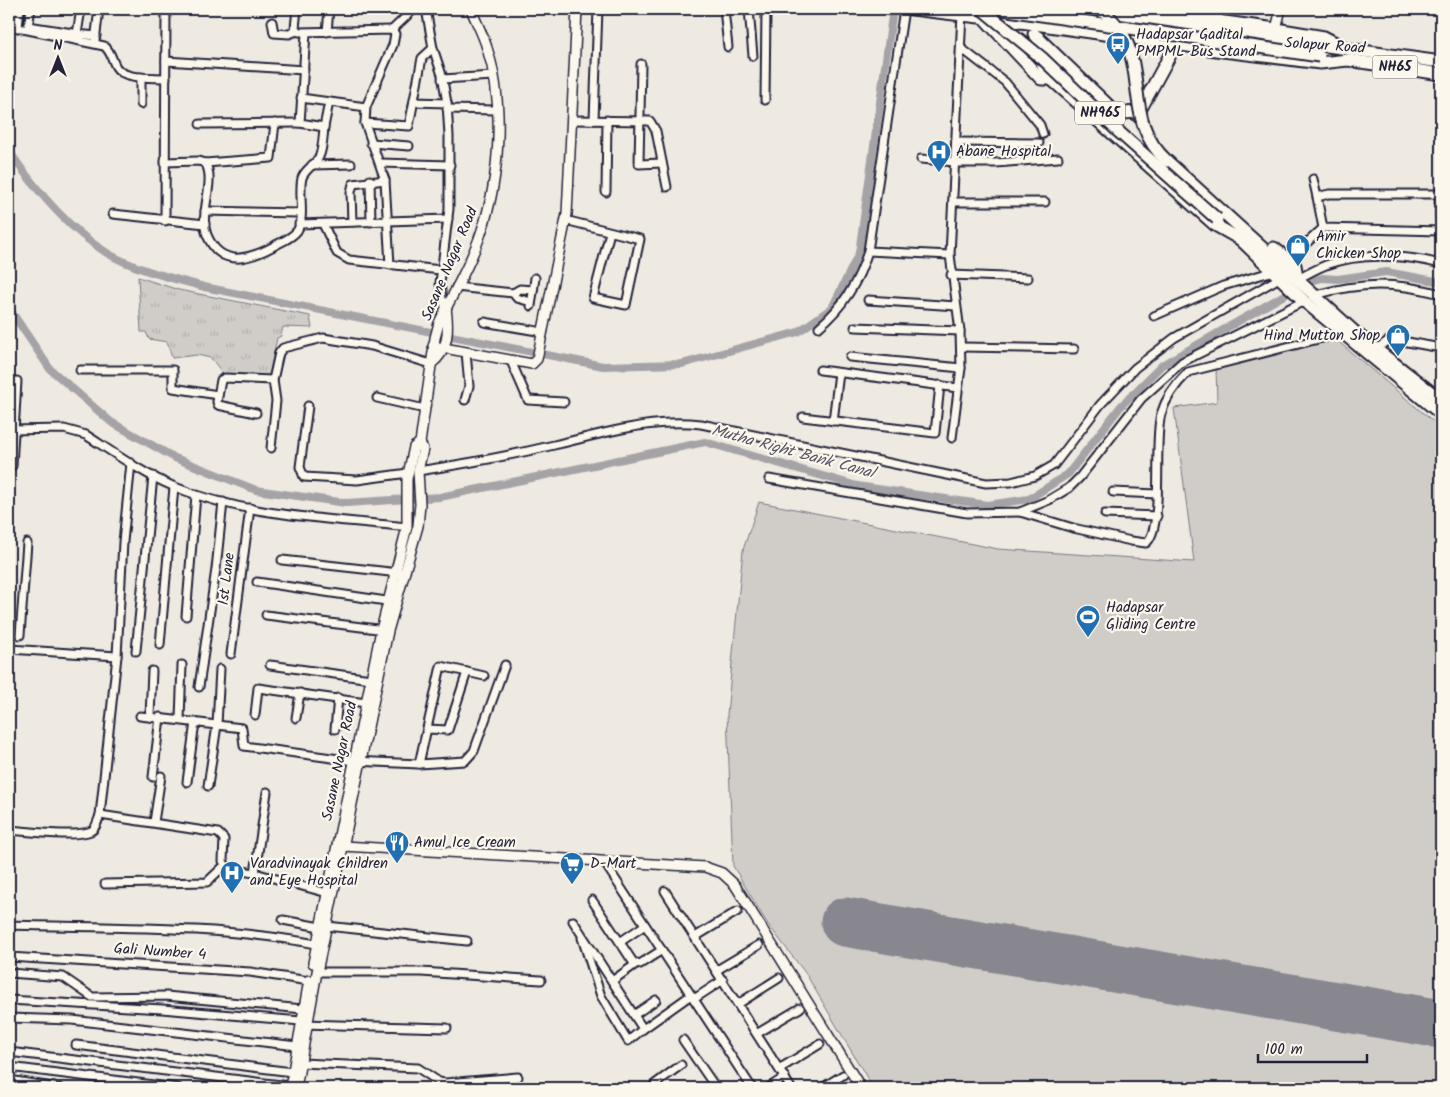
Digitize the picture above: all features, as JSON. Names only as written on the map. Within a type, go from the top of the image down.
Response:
[{"type":"main road","points":[[912,9],[962,14],[982,13],[1021,22],[1113,110],[1123,113],[1139,112]]},
{"type":"main road","name":"NH65","points":[[1001,9],[1349,55]]},
{"type":"main road","points":[[1021,22],[1023,9]]},
{"type":"main road","name":"NH65","points":[[1062,9],[1319,51]]},
{"type":"main road","name":"NH965","points":[[1100,9],[1114,20],[1123,32],[1131,51],[1142,121],[1152,146],[1289,275]]},
{"type":"main road","name":"Solapur Road","points":[[1129,9],[1218,14],[1276,29],[1324,37],[1349,55],[1441,74]]},
{"type":"main road","points":[[982,13],[1041,79],[1051,79]]},
{"type":"main road","name":"NH965","points":[[982,13],[1035,52],[1120,133],[1244,242],[1289,275]]},
{"type":"main road","name":"Solapur Road","points":[[1021,22],[1320,63],[1349,55],[1441,62]]},
{"type":"main road","name":"NH965","points":[[1038,37],[1042,66],[1051,79],[1215,225],[1244,242]]},
{"type":"main road","name":"NH965","points":[[1176,44],[1139,112],[1139,122],[1144,134],[1289,275],[1342,333],[1441,414]]},
{"type":"main road","name":"NH965","points":[[1308,297],[1441,400]]},
{"type":"street","points":[[18,27],[20,9]]},
{"type":"street","points":[[31,9],[28,26],[104,46],[109,50],[116,68],[122,73],[141,77],[166,78]]},
{"type":"street","points":[[73,37],[76,9]]},
{"type":"street","points":[[81,9],[77,34],[96,36]]},
{"type":"street","points":[[95,44],[99,9]]},
{"type":"street","points":[[165,221],[166,9]]},
{"type":"street","points":[[297,9],[297,31]]},
{"type":"street","points":[[327,32],[329,9]]},
{"type":"street","points":[[272,22],[274,33],[392,30],[414,9]]},
{"type":"street","points":[[426,9],[447,106],[450,165],[448,219],[440,291],[446,308]]},
{"type":"street","name":"Sasane Nagar Road","points":[[292,1088],[292,1072],[297,1046],[317,972],[323,927],[385,630],[400,573],[418,526],[420,504],[418,471],[423,449],[420,443],[434,342],[443,324],[446,308],[481,234],[492,199],[498,110],[494,76],[487,47],[471,9]]},
{"type":"street","points":[[434,342],[466,352],[511,361],[532,364],[538,359],[565,220],[577,9]]},
{"type":"street","points":[[594,120],[598,9]]},
{"type":"street","points":[[724,9],[728,47]]},
{"type":"street","points":[[749,9],[753,56]]},
{"type":"street","points":[[765,100],[766,9]]},
{"type":"street","points":[[820,327],[839,307],[855,284],[868,251],[904,9]]},
{"type":"street","points":[[1276,29],[1281,9]]},
{"type":"street","points":[[952,438],[961,368],[960,331],[951,275],[950,255],[962,14]]},
{"type":"street","points":[[9,26],[73,37]]},
{"type":"street","points":[[390,265],[385,180],[365,123],[366,107],[393,45],[395,34],[392,30]]},
{"type":"street","points":[[300,123],[306,33]]},
{"type":"street","points":[[365,123],[409,126],[422,58],[433,48]]},
{"type":"street","points":[[961,48],[1005,82],[1040,125],[1043,134]]},
{"type":"street","points":[[166,61],[304,70]]},
{"type":"street","points":[[641,64],[639,164],[662,163]]},
{"type":"street","points":[[442,79],[494,76]]},
{"type":"street","points":[[141,77],[141,104]]},
{"type":"street","points":[[301,98],[366,107]]},
{"type":"street","points":[[205,163],[209,178],[204,211],[206,234],[216,249],[227,256],[238,259],[254,257],[290,237],[296,232],[300,224],[302,178],[320,155],[329,102]]},
{"type":"street","points":[[414,102],[498,110]]},
{"type":"street","points":[[572,120],[650,121],[654,124],[667,187]]},
{"type":"street","points":[[606,192],[607,120]]},
{"type":"street","points":[[165,162],[198,161],[205,163],[271,158],[275,123]]},
{"type":"street","points":[[200,124],[300,123],[324,127]]},
{"type":"street","points":[[956,142],[1039,143]]},
{"type":"street","points":[[371,143],[409,146]]},
{"type":"street","points":[[920,158],[955,162],[996,163],[1058,158]]},
{"type":"street","points":[[380,163],[450,165]]},
{"type":"street","points":[[312,165],[351,164]]},
{"type":"street","points":[[418,471],[487,461],[629,428],[681,422],[701,424],[986,483],[1011,482],[1035,476],[1054,465],[1100,405],[1135,368],[1174,338],[1289,275],[1323,228],[1313,179]]},
{"type":"street","points":[[370,180],[371,222]]},
{"type":"street","points":[[352,222],[351,186],[356,182],[385,180]]},
{"type":"street","points":[[1317,197],[1329,194],[1346,196],[1440,194],[1440,220]]},
{"type":"street","points":[[953,202],[1045,202]]},
{"type":"street","points":[[204,211],[300,213]]},
{"type":"street","points":[[113,214],[205,224]]},
{"type":"street","points":[[300,224],[448,219]]},
{"type":"street","points":[[565,220],[640,239],[626,305],[593,298],[610,232]]},
{"type":"street","points":[[323,224],[332,245],[342,257],[365,263],[441,270]]},
{"type":"street","points":[[1323,228],[1441,231]]},
{"type":"street","points":[[868,251],[950,255]]},
{"type":"street","points":[[1154,316],[1223,286],[1289,275],[1363,258],[1379,256],[1422,260],[1441,264]]},
{"type":"street","points":[[951,275],[1028,278]]},
{"type":"street","points":[[533,298],[535,278]]},
{"type":"street","points":[[1020,512],[1049,500],[1069,488],[1080,477],[1140,399],[1182,362],[1308,297],[1355,286],[1379,284],[1406,286],[1441,294]]},
{"type":"street","points":[[456,287],[513,293],[520,289],[533,298]]},
{"type":"street","points":[[513,293],[517,298],[533,298]]},
{"type":"street","points":[[868,300],[956,306]]},
{"type":"street","points":[[484,322],[543,332]]},
{"type":"street","points":[[271,448],[276,401],[273,380],[281,350],[324,338],[372,346],[431,364],[440,358],[445,344],[443,324]]},
{"type":"street","points":[[855,327],[960,331]]},
{"type":"street","points":[[769,479],[967,513],[1020,512],[1073,528],[1131,542],[1146,542],[1153,533],[1157,516],[1157,435],[1161,415],[1175,384],[1188,372],[1342,333]]},
{"type":"street","points":[[1376,350],[1391,339],[1441,348]]},
{"type":"street","points":[[961,347],[1074,349]]},
{"type":"street","points":[[465,400],[469,386],[466,352]]},
{"type":"street","points":[[850,357],[961,368]]},
{"type":"street","points":[[511,361],[528,400],[564,402]]},
{"type":"street","points":[[1182,362],[1188,372]]},
{"type":"street","points":[[80,370],[173,370],[172,388],[218,395]]},
{"type":"street","points":[[820,370],[958,388]]},
{"type":"street","points":[[833,421],[839,373]]},
{"type":"street","points":[[256,413],[218,405],[218,395],[223,379],[273,380]]},
{"type":"street","points":[[12,466],[11,430],[18,381]]},
{"type":"street","points":[[803,417],[935,433],[940,385]]},
{"type":"street","points":[[377,398],[425,409]]},
{"type":"street","points":[[308,406],[300,467],[304,477],[357,480],[408,473]]},
{"type":"street","points":[[11,430],[74,431],[174,487],[223,502],[304,517],[407,527]]},
{"type":"street","name":"Sasane Nagar Road","points":[[400,573],[409,506],[408,473],[414,447],[420,443]]},
{"type":"street","points":[[9,830],[90,832],[100,815],[117,656],[123,542],[132,463]]},
{"type":"street","points":[[136,651],[153,476]]},
{"type":"street","points":[[160,645],[174,487]]},
{"type":"street","points":[[1113,492],[1157,494]]},
{"type":"street","points":[[186,616],[196,495]]},
{"type":"street","points":[[199,687],[223,502]]},
{"type":"street","name":"1st Lane","points":[[231,654],[250,508]]},
{"type":"street","points":[[1105,514],[1157,516]]},
{"type":"street","points":[[19,650],[26,543]]},
{"type":"street","points":[[282,560],[400,573]]},
{"type":"street","points":[[257,582],[392,601]]},
{"type":"street","points":[[266,615],[385,630]]},
{"type":"street","name":"Sasane Nagar Road","points":[[330,893],[343,846],[366,702],[385,630]]},
{"type":"street","points":[[9,649],[117,656]]},
{"type":"street","points":[[180,719],[182,665]]},
{"type":"street","points":[[270,665],[371,679]]},
{"type":"street","points":[[140,716],[180,719],[242,728],[244,746],[358,761],[419,764],[465,761],[471,757],[505,665]]},
{"type":"street","points":[[419,764],[441,666],[484,676]]},
{"type":"street","points":[[208,786],[218,724],[220,669]]},
{"type":"street","points":[[150,716],[152,670]]},
{"type":"street","points":[[427,729],[448,730],[467,672]]},
{"type":"street","points":[[255,715],[258,688],[366,702]]},
{"type":"street","points":[[296,718],[300,693]]},
{"type":"street","points":[[335,728],[338,698]]},
{"type":"street","points":[[152,777],[160,717]]},
{"type":"street","points":[[187,782],[195,722]]},
{"type":"street","points":[[154,822],[161,776]]},
{"type":"street","points":[[255,873],[267,792]]},
{"type":"street","points":[[100,815],[218,833],[224,839],[224,866],[207,882],[105,884]]},
{"type":"street","points":[[343,846],[705,867],[722,873],[735,885],[861,1088]]},
{"type":"street","points":[[604,862],[752,1088]]},
{"type":"street","points":[[224,866],[228,869],[255,873],[330,893]]},
{"type":"street","points":[[665,891],[792,1088]]},
{"type":"street","points":[[592,900],[636,964]]},
{"type":"street","points":[[695,937],[738,911]]},
{"type":"street","points":[[283,920],[323,927],[467,941]]},
{"type":"street","points":[[573,921],[643,1029]]},
{"type":"street","points":[[9,925],[276,936],[316,944]]},
{"type":"street","points":[[620,942],[645,925]]},
{"type":"street","name":"Sasane Nagar Road","points":[[292,1088],[300,1063],[303,1009],[316,944],[323,927]]},
{"type":"street","points":[[581,933],[601,996],[628,1041],[643,1029],[723,980]]},
{"type":"street","points":[[716,970],[758,945]]},
{"type":"street","points":[[612,981],[636,964],[662,950]]},
{"type":"street","name":"Gali Number 4","points":[[9,957],[250,972],[309,981]]},
{"type":"street","points":[[317,972],[421,972],[541,980]]},
{"type":"street","points":[[9,973],[62,977],[92,997],[166,996],[303,1009]]},
{"type":"street","points":[[738,1004],[779,978]]},
{"type":"street","points":[[9,1000],[162,1009],[303,1023],[447,1028]]},
{"type":"street","points":[[634,1015],[656,1000]]},
{"type":"street","points":[[758,1033],[800,1008]]},
{"type":"street","points":[[9,1018],[72,1020],[297,1046]]},
{"type":"street","points":[[683,1040],[716,1088]]},
{"type":"street","points":[[779,1069],[820,1044]]},
{"type":"street","points":[[76,1045],[292,1072]]},
{"type":"street","points":[[9,1052],[292,1088]]},
{"type":"street","points":[[300,1063],[418,1068],[439,1082],[445,1083],[518,1077]]},
{"type":"street","points":[[658,1088],[655,1084],[681,1065]]},
{"type":"street","points":[[9,1066],[178,1088]]},
{"type":"street","points":[[822,1088],[843,1075]]},
{"type":"street","points":[[768,1088],[785,1077]]},
{"type":"street","points":[[9,1080],[59,1088]]},
{"type":"green space","points":[[138,277],[179,290],[310,316],[312,328],[283,327],[281,336],[277,338],[269,377],[224,375],[211,358],[197,355],[172,358],[167,342],[149,339],[146,332],[141,332]]},
{"type":"green space","name":"Hadapsar Gliding Centre","points":[[1334,338],[1441,428],[1441,1088],[873,1088],[806,974],[767,923],[733,866],[727,714],[743,550],[759,502],[998,549],[1194,562],[1174,408],[1217,402],[1216,366]]},
{"type":"waterway","points":[[9,151],[41,193],[78,232],[118,259],[154,273],[204,287],[603,366],[682,364],[798,332],[832,308],[859,253],[893,9]]},
{"type":"waterway","name":"Mutha Right Bank Canal","points":[[9,308],[50,369],[111,422],[175,458],[256,490],[346,503],[440,497],[705,442],[857,486],[987,505],[1029,499],[1068,474],[1121,406],[1162,365],[1307,282],[1322,278],[1338,279],[1386,272],[1441,282]]},
{"type":"runway","points":[[845,922],[1441,1024]]},
{"type":"place","name":"Hadapsar Gadital PMPML Bus Stand","points":[[1118,65]]},
{"type":"place","name":"Abane Hospital","points":[[939,173]]},
{"type":"place","name":"Amir Chicken Shop","points":[[1298,267]]},
{"type":"place","name":"Hind Mutton Shop","points":[[1398,357]]},
{"type":"place","name":"Hadapsar Gliding Centre","points":[[1088,638]]},
{"type":"place","name":"Amul Ice Cream","points":[[397,864]]},
{"type":"place","name":"D-Mart","points":[[572,885]]},
{"type":"place","name":"Varadvinayak Children and Eye Hospital","points":[[232,894]]}]
